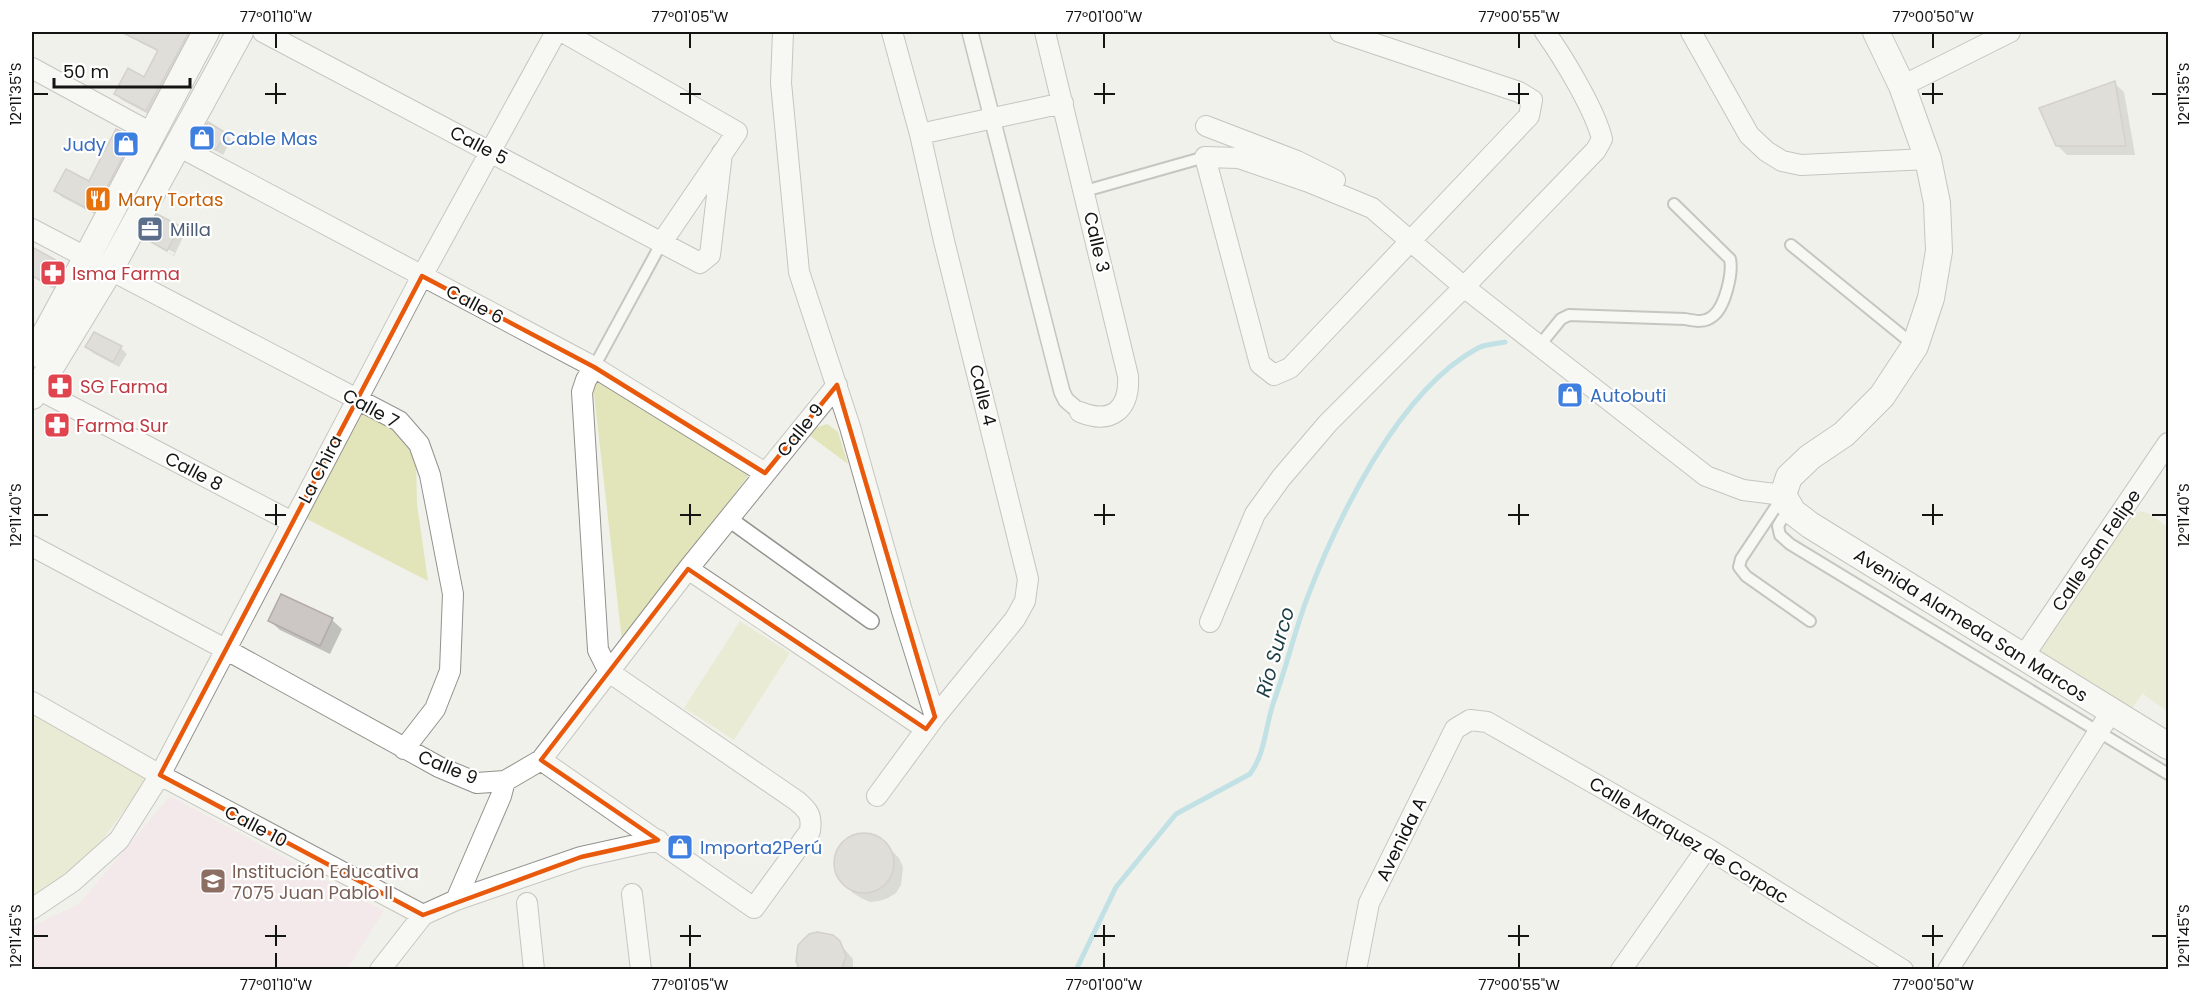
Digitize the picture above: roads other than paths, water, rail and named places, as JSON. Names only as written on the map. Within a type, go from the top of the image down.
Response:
[{"type":"street","points":[[32,354],[86,259],[206,32]]},
{"type":"street","points":[[34,390],[109,272],[240,32]]},
{"type":"street","name":"Calle 5","points":[[263,32],[699,263],[710,255],[722,153]]},
{"type":"street","name":"La Chira","points":[[32,909],[72,882],[119,840],[160,775],[422,276],[556,32]]},
{"type":"street","points":[[563,32],[737,132],[662,242]]},
{"type":"street","points":[[783,32],[781,83],[799,272],[854,438],[931,723]]},
{"type":"street","name":"Calle 4","points":[[877,796],[931,723],[1015,619],[1025,601],[1028,579],[947,252],[921,134],[892,32]]},
{"type":"street","points":[[970,32],[1062,392],[1066,400],[1080,412]]},
{"type":"street","name":"Calle 3","points":[[1045,32],[1085,190],[1128,376],[1129,389],[1122,406],[1107,418],[1080,412]]},
{"type":"street","points":[[1340,32],[1519,92],[1532,100],[1530,116],[1290,368],[1274,375],[1260,364],[1205,158],[1239,158],[1309,182],[1372,208]]},
{"type":"street","points":[[1210,622],[1254,514],[1281,478],[1328,423],[1596,150],[1602,139],[1600,130],[1573,78],[1545,32]]},
{"type":"street","points":[[1691,32],[1749,135],[1766,151],[1782,161],[1801,165],[1928,159]]},
{"type":"street","points":[[1206,126],[1297,161],[1354,190],[1410,242],[1464,287],[1706,476],[1788,504],[1789,477],[1810,457],[1844,434],[1882,396],[1915,346],[1931,298],[1939,251],[1937,203],[1928,159],[1902,86],[1876,32]]},
{"type":"street","points":[[1902,86],[2010,32]]},
{"type":"street","points":[[32,68],[153,134]]},
{"type":"street","points":[[921,134],[1063,103]]},
{"type":"street","name":"Calle 6","points":[[178,146],[594,367],[765,473]]},
{"type":"street","name":"Calle 7","points":[[32,229],[109,272],[399,421],[419,444],[430,475],[453,594],[450,671],[435,709],[404,749]]},
{"type":"street","points":[[542,760],[754,908],[810,831],[809,811],[609,672],[598,650],[582,392],[594,367]]},
{"type":"street","name":"Calle 9","points":[[32,546],[439,767],[477,783],[505,781],[542,760],[688,568],[837,385]]},
{"type":"street","name":"Calle 8","points":[[34,390],[292,522]]},
{"type":"street","name":"Calle San Felipe","points":[[2023,657],[2169,443]]},
{"type":"street","name":"Avenida Alameda San Marcos","points":[[1788,504],[1976,643],[2023,657],[2105,722],[2169,746]]},
{"type":"street","points":[[729,519],[871,621]]},
{"type":"street","points":[[688,568],[931,723]]},
{"type":"street","name":"Calle 10","points":[[32,702],[160,775],[423,915]]},
{"type":"street","name":"Calle Marquez de Corpac","points":[[1470,720],[1487,722],[1707,848],[1904,969]]},
{"type":"street","name":"Avenida A","points":[[1362,967],[1369,903],[1455,729],[1470,720]]},
{"type":"street","points":[[1948,969],[2105,722]]},
{"type":"street","points":[[456,900],[501,796],[505,781]]},
{"type":"street","points":[[380,969],[423,915],[456,900],[581,857],[658,840]]},
{"type":"street","points":[[1621,969],[1707,848]]},
{"type":"street","points":[[632,894],[641,969]]},
{"type":"street","points":[[527,903],[534,969]]},
{"type":"lane","points":[[1085,190],[1205,158]]},
{"type":"lane","points":[[1539,346],[1561,319],[1569,315],[1700,321],[1713,316],[1724,299],[1732,267],[1730,259],[1674,204]]},
{"type":"lane","points":[[594,367],[662,242]]},
{"type":"lane","points":[[1791,245],[1915,346]]},
{"type":"lane","points":[[1788,504],[1741,559],[1739,567],[1746,576],[1810,621]]},
{"type":"lane","points":[[1976,643],[2105,722],[2169,774]]},
{"type":"waterway","name":"Río Surco","points":[[1076,970],[1116,887],[1176,814],[1250,774],[1255,766],[1306,601],[1319,568],[1353,496],[1397,425],[1422,394],[1449,368],[1478,348],[1505,342]]},
{"type":"place","name":"Cable Mas","points":[[202,138]]},
{"type":"place","name":"Judy","points":[[126,144]]},
{"type":"place","name":"Mary Tortas","points":[[98,199]]},
{"type":"place","name":"Milla","points":[[150,229]]},
{"type":"place","name":"Isma Farma","points":[[53,273]]},
{"type":"place","name":"SG Farma","points":[[60,386]]},
{"type":"place","name":"Autobuti","points":[[1570,395]]},
{"type":"place","name":"Farma Sur","points":[[57,425]]},
{"type":"place","name":"Importa2Perú","points":[[680,847]]},
{"type":"place","name":"Institución Educativa 7075 Juan Pablo II","points":[[213,881]]}]
